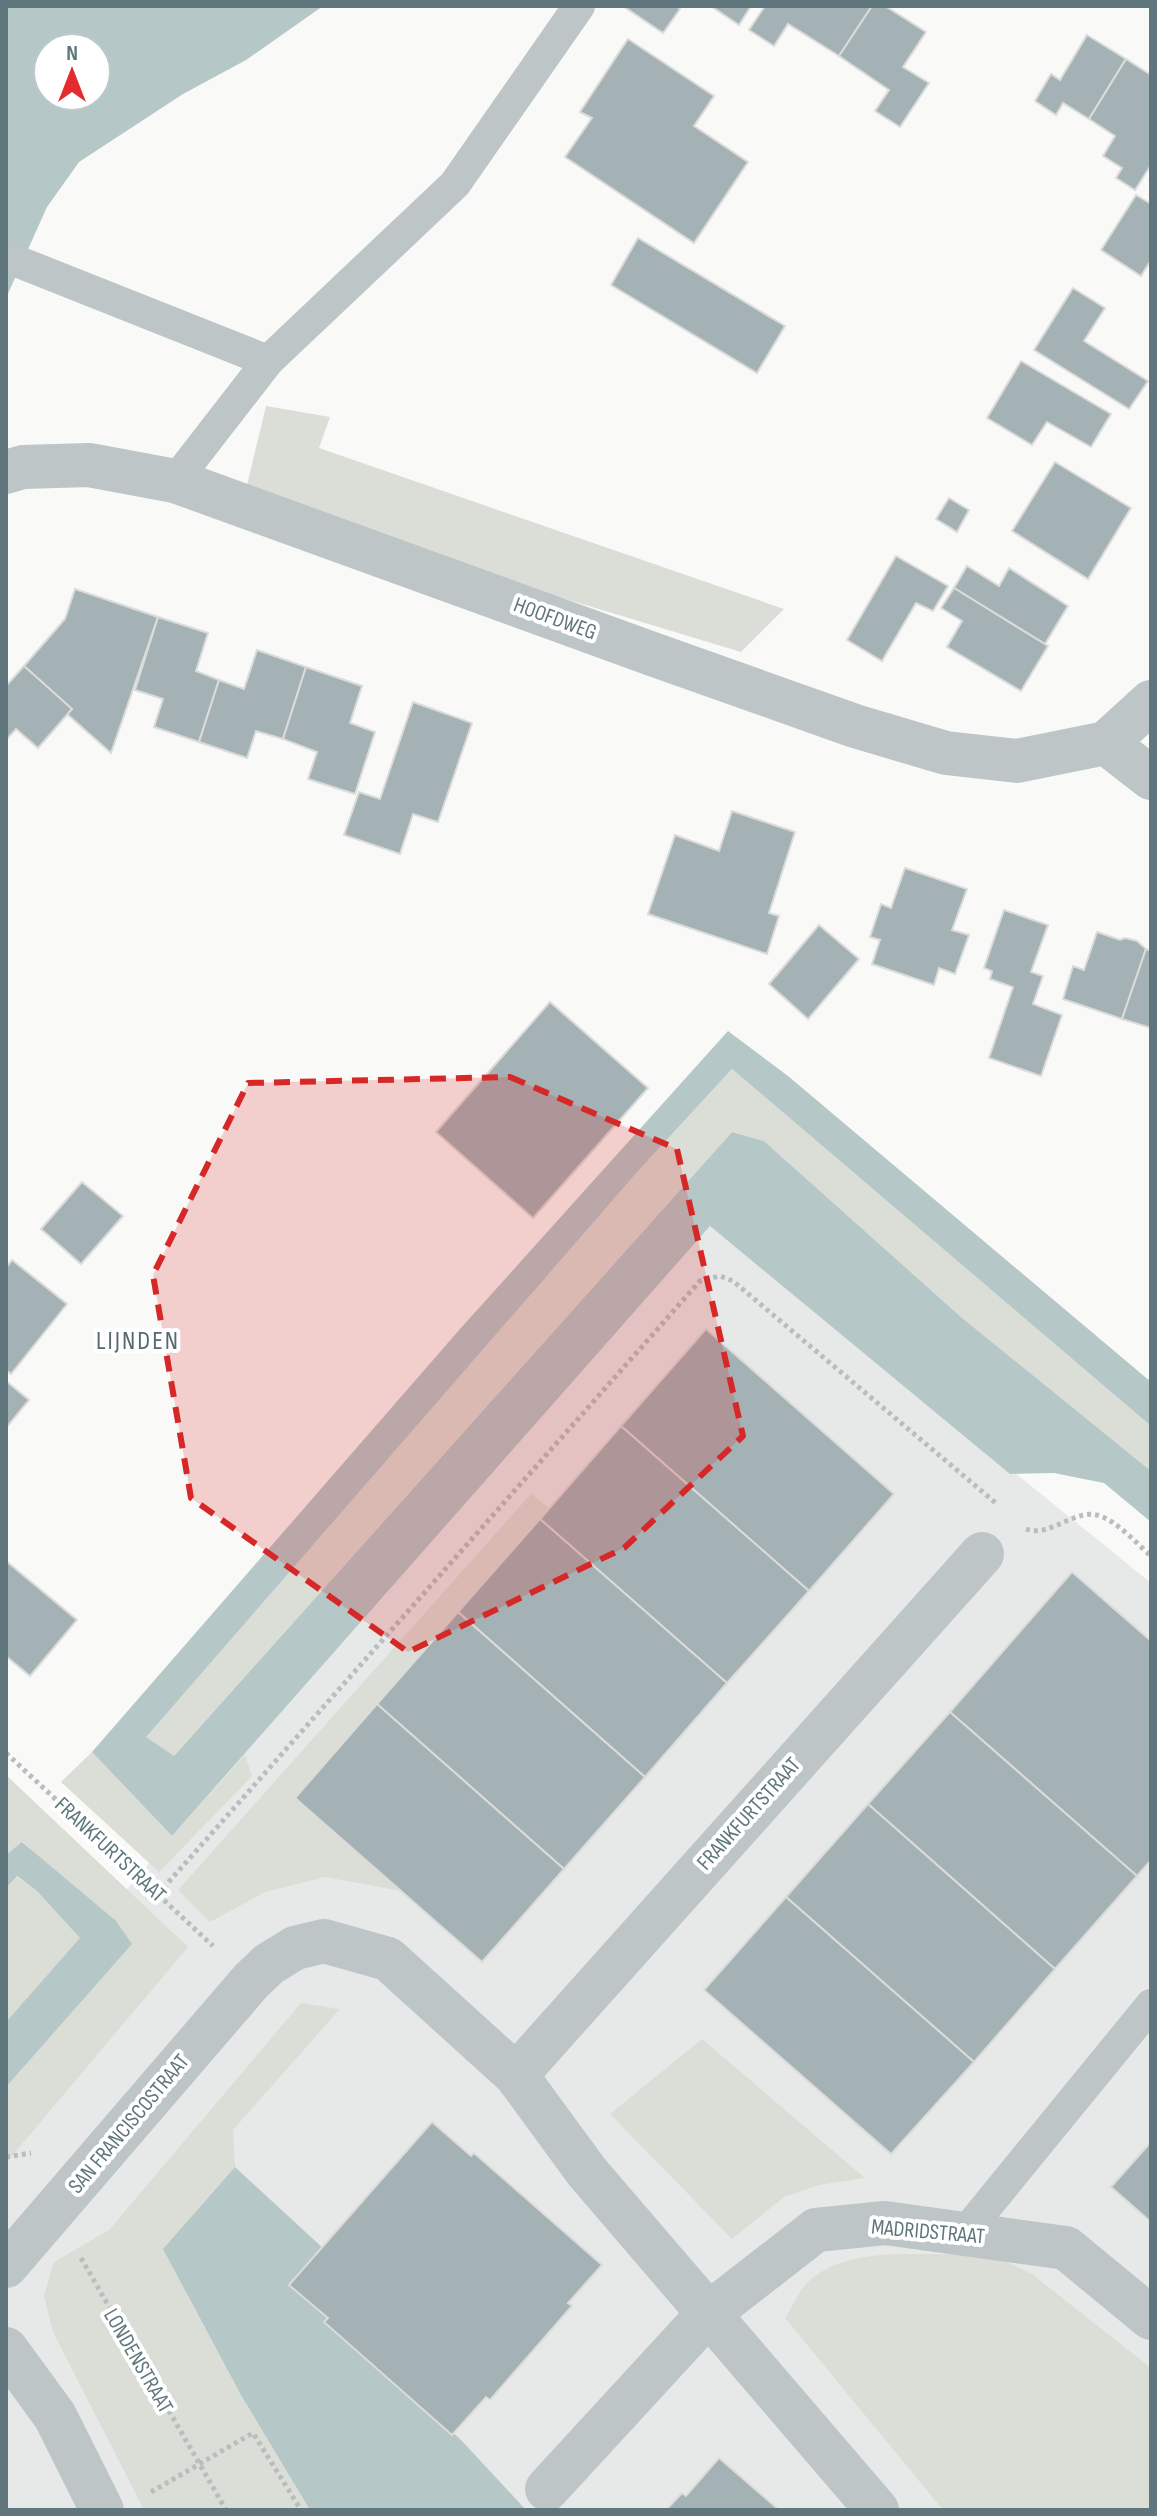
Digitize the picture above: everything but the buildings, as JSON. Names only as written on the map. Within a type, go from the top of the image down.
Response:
[{"type":"street","name":"HOOFDWEG","points":[[6,472],[23,467],[89,465],[175,481],[683,665],[946,753],[1017,761],[1106,743]]},
{"type":"street","points":[[1151,702],[1106,743],[1151,778]]},
{"type":"street","name":"FRANKFURTSTRAAT","points":[[516,2075],[982,1554]]},
{"type":"street","name":"SAN FRANCISCOSTRAAT","points":[[6,2266],[251,1981],[269,1964],[295,1948],[324,1941],[388,1959],[516,2075]]},
{"type":"street","points":[[516,2075],[587,2172],[877,2510]]},
{"type":"street","name":"MADRIDSTRAAT","points":[[708,2314],[816,2230],[885,2223],[1066,2248],[1151,2318]]},
{"type":"street","points":[[547,2489],[708,2314]]},
{"type":"street","points":[[6,2349],[55,2416],[102,2510]]},
{"type":"lane","points":[[175,481],[268,361],[455,184],[579,6]]},
{"type":"lane","points":[[6,257],[268,361]]},
{"type":"lane","points":[[964,2234],[1151,2005]]},
{"type":"path","points":[[158,1894],[700,1281],[708,1277],[733,1281],[1001,1508]]},
{"type":"path","points":[[1018,1523],[1031,1531],[1040,1531],[1087,1514],[1100,1515],[1151,1556]]},
{"type":"path","name":"FRANKFURTSTRAAT","points":[[6,1753],[213,1947]]},
{"type":"path","points":[[6,2157],[31,2153]]},
{"type":"path","name":"LONDENSTRAAT","points":[[57,2209],[88,2276],[226,2510]]},
{"type":"path","points":[[148,2493],[253,2433],[301,2510]]},
{"type":"highlighted area","points":[[510,1077],[677,1149],[743,1436],[624,1548],[408,1652],[191,1498],[153,1275],[248,1083]]},
{"type":"shaded area","points":[[6,6],[323,6],[246,60],[183,94],[79,162],[47,207],[6,298]]},
{"type":"shaded area","points":[[266,406],[330,417],[319,448],[784,609],[741,652],[559,597],[247,485]]},
{"type":"shaded area","points":[[728,1031],[788,1076],[1151,1382],[1151,1426],[732,1069],[639,1170],[146,1737],[174,1756],[732,1132],[764,1141],[961,1317],[1151,1471],[1151,1522],[1104,1483],[1054,1473],[1010,1474],[710,1226],[172,1836],[92,1752],[460,1329]]},
{"type":"shaded area","points":[[732,1069],[1151,1426],[1151,1471],[961,1317],[764,1141],[732,1132],[173,1757],[145,1737],[639,1170]]},
{"type":"shaded area","points":[[710,1226],[1151,1583],[1151,2510],[6,2510],[6,2032],[172,1836]]},
{"type":"shaded area","points":[[531,1494],[549,1508],[295,1797],[401,1891],[325,1877],[265,1892],[210,1922],[178,1890]]},
{"type":"shaded area","points":[[92,1752],[172,1836],[245,1755],[252,1776],[159,1872],[61,1782]]},
{"type":"shaded area","points":[[6,1775],[188,1947],[6,2163],[6,2087],[132,1944],[23,1842],[6,1855]]},
{"type":"shaded area","points":[[22,1842],[116,1921],[132,1944],[6,2087],[6,2022],[80,1938],[38,1892],[17,1876],[6,1888],[6,1855]]},
{"type":"shaded area","points":[[16,1876],[38,1892],[81,1938],[6,2022],[6,1888]]},
{"type":"shaded area","points":[[301,2003],[340,2009],[233,2130],[235,2167],[163,2249],[241,2395],[310,2510],[144,2510],[53,2332],[44,2295],[54,2262],[109,2230]]},
{"type":"shaded area","points":[[702,2039],[865,2178],[819,2185],[784,2197],[732,2239],[610,2114]]},
{"type":"shaded area","points":[[235,2167],[326,2251],[295,2285],[461,2440],[526,2510],[310,2510],[241,2395],[163,2249]]},
{"type":"shaded area","points":[[946,2254],[999,2258],[1032,2274],[1151,2368],[1151,2510],[943,2510],[785,2318],[809,2281],[839,2263],[874,2256]]},
{"type":"district","name":"LIJNDEN","points":[[138,1341]]}]
